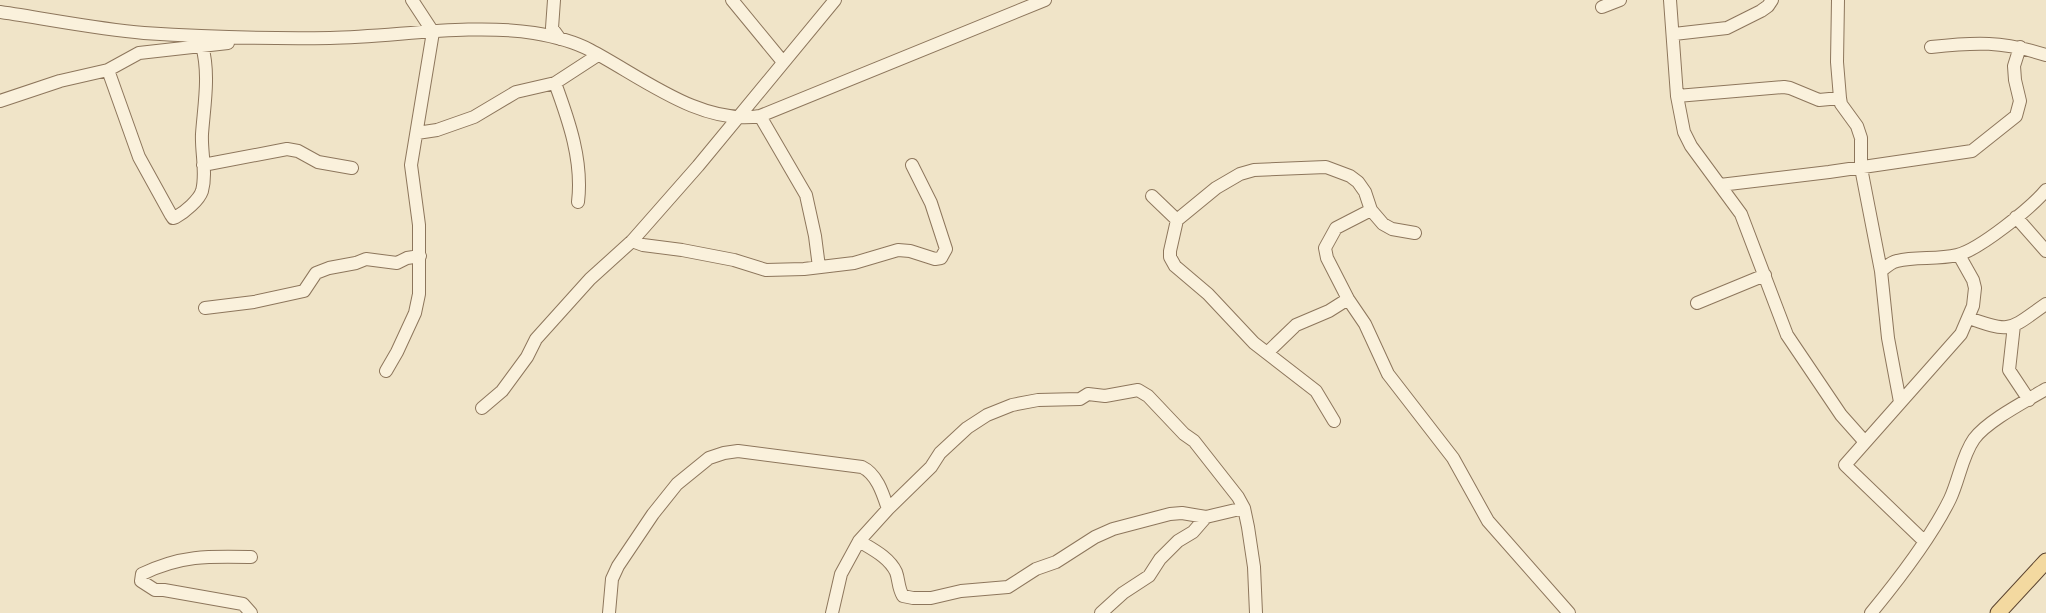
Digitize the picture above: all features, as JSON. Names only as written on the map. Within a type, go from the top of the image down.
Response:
[{"type":"main road","points":[[1998,613],[2046,561]]},
{"type":"street","points":[[386,371],[398,352],[416,313],[420,256],[419,225],[411,165],[433,32],[412,0]]},
{"type":"street","points":[[554,0],[552,28],[560,39]]},
{"type":"street","points":[[732,0],[783,62]]},
{"type":"street","points":[[482,408],[502,391],[527,357],[536,339],[590,279],[632,241],[739,119],[835,0]]},
{"type":"street","points":[[0,12],[142,33],[259,39],[356,38],[433,32],[506,30],[533,33],[560,39],[590,50],[681,101],[739,119],[760,116],[1045,0]]},
{"type":"street","points":[[1602,7],[1620,0]]},
{"type":"street","points":[[1670,0],[1677,96],[1681,122],[1691,146],[1741,214],[1787,334],[1842,415],[1865,442]]},
{"type":"street","points":[[1674,34],[1727,28],[1761,11],[1772,0]]},
{"type":"street","points":[[1838,0],[1837,62],[1840,98],[1841,104],[1857,126],[1861,138],[1861,168],[1881,271],[1888,338],[1900,402]]},
{"type":"street","points":[[139,53],[142,33]]},
{"type":"street","points":[[0,101],[60,81],[108,70],[139,53],[259,39]]},
{"type":"street","points":[[1931,47],[1978,42],[2020,46],[2046,55]]},
{"type":"street","points":[[108,70],[139,156],[173,218],[202,192],[206,57],[202,46]]},
{"type":"street","points":[[1720,185],[1861,168],[1972,151],[2016,116],[2020,101],[2014,66],[2020,46]]},
{"type":"street","points":[[417,133],[437,130],[474,117],[516,92],[555,83],[598,55]]},
{"type":"street","points":[[555,83],[573,131],[580,192],[578,202]]},
{"type":"street","points":[[1677,96],[1784,87],[1814,99],[1840,98]]},
{"type":"street","points":[[760,116],[806,195],[819,267]]},
{"type":"street","points":[[203,165],[287,149],[298,151],[318,162],[352,168]]},
{"type":"street","points":[[632,241],[642,245],[734,260],[766,270],[854,263],[898,250],[910,250],[934,259],[941,258],[946,249],[936,219],[912,165]]},
{"type":"street","points":[[1334,421],[1316,391],[1254,343],[1208,294],[1184,275],[1173,262],[1170,251],[1178,220],[1216,188],[1240,174],[1260,170],[1326,167],[1350,176],[1358,182],[1365,192],[1371,210],[1383,224],[1392,229],[1415,233]]},
{"type":"street","points":[[1881,271],[1897,261],[1959,255],[2001,229],[2046,190]]},
{"type":"street","points":[[1152,196],[1178,220]]},
{"type":"street","points":[[1371,210],[1336,228],[1325,248],[1327,258],[1348,299],[1365,324],[1388,374],[1453,458],[1488,521],[1569,613]]},
{"type":"street","points":[[2016,217],[2046,251]]},
{"type":"street","points":[[1924,541],[1845,465],[1952,346],[1969,318],[1974,298],[1973,279],[1959,255]]},
{"type":"street","points":[[205,308],[254,302],[304,291],[316,273],[328,268],[366,259],[396,263],[420,256]]},
{"type":"street","points":[[1697,303],[1765,275]]},
{"type":"street","points":[[1267,353],[1296,325],[1329,311],[1348,299]]},
{"type":"street","points":[[1969,318],[1999,329],[2014,326],[2046,304]]},
{"type":"street","points":[[2014,326],[2009,370],[2029,400]]},
{"type":"street","points":[[1871,613],[1937,522],[1951,497],[1973,440],[1980,432],[2046,388]]},
{"type":"street","points":[[832,613],[841,574],[859,541],[931,467],[940,453],[967,428],[987,415],[1012,405],[1038,400],[1080,399],[1088,394],[1105,396],[1138,390],[1148,396],[1184,434],[1194,441],[1230,486],[1244,508],[1253,561],[1256,613]]},
{"type":"street","points":[[609,613],[612,579],[618,566],[653,514],[677,484],[709,458],[738,451],[862,467],[869,471],[878,484],[888,509]]},
{"type":"street","points":[[859,541],[882,555],[896,571],[899,589],[903,596],[931,598],[961,591],[1008,587],[1036,569],[1056,562],[1095,537],[1113,529],[1170,514],[1182,513],[1206,517],[1244,508]]},
{"type":"street","points":[[1101,613],[1123,593],[1149,576],[1166,552],[1193,532],[1206,517]]},
{"type":"street","points":[[251,556],[188,558],[142,574],[141,581],[155,590],[243,604],[251,613]]}]
